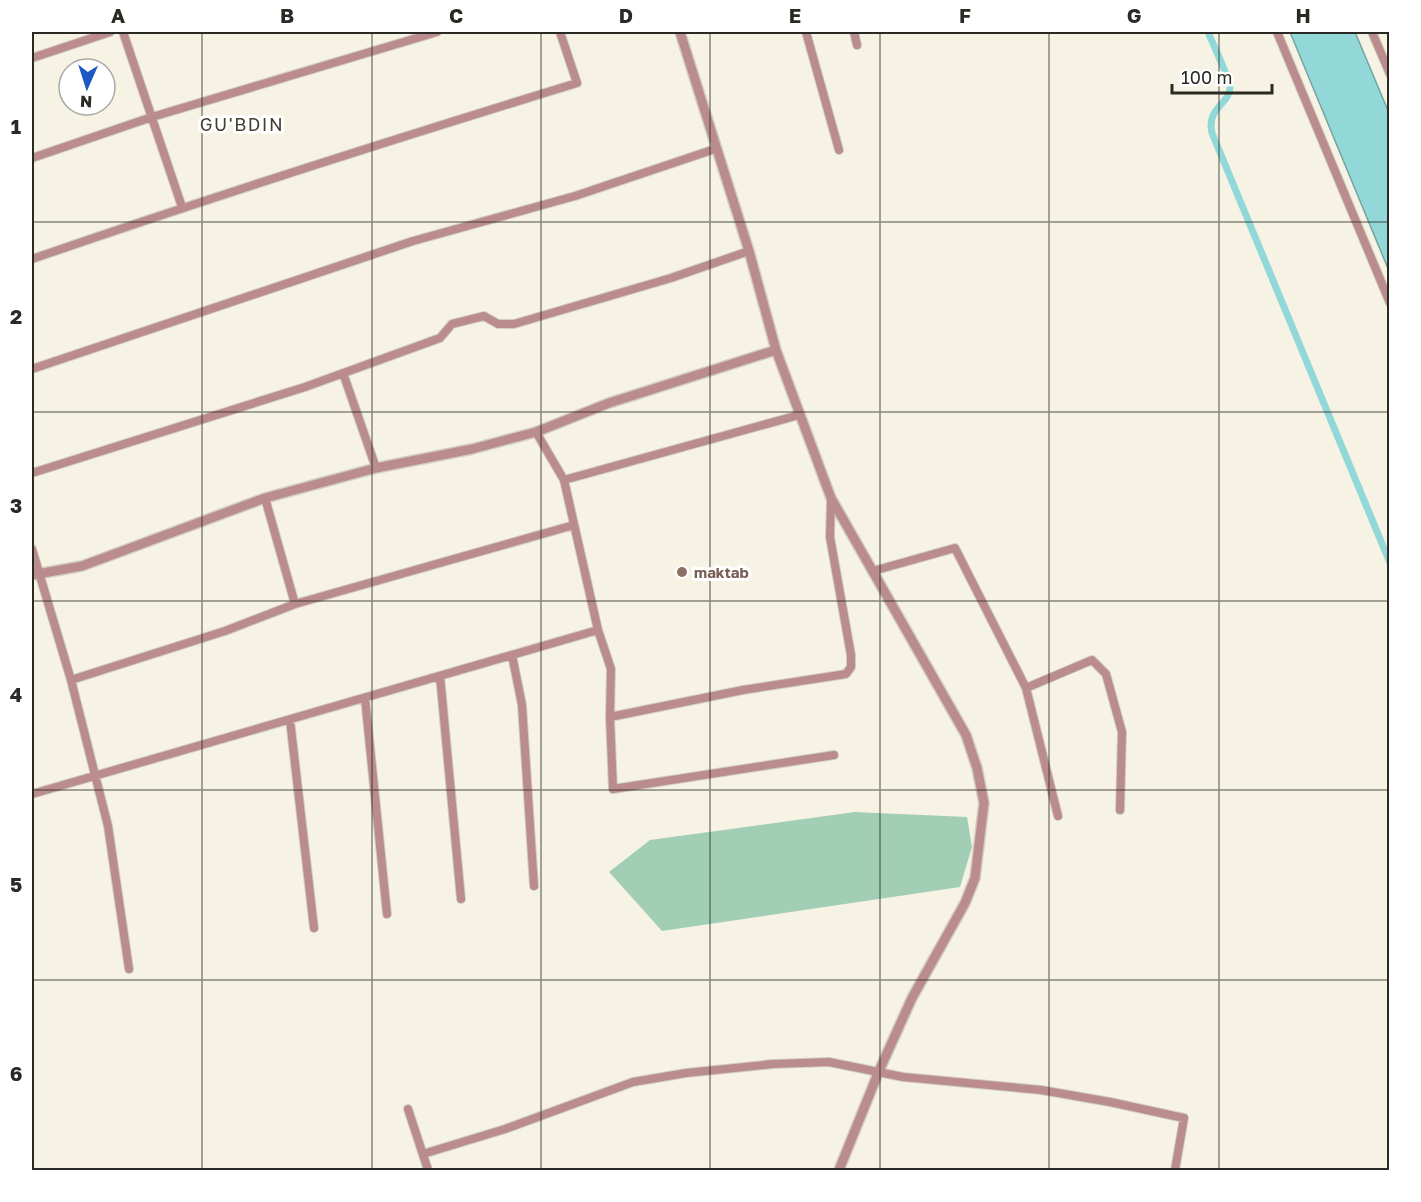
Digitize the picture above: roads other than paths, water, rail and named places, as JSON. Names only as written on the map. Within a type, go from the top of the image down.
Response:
[{"type":"street","points":[[32,58],[110,32]]},
{"type":"street","points":[[123,32],[182,207]]},
{"type":"street","points":[[32,158],[152,117],[437,32]]},
{"type":"street","points":[[32,259],[182,207],[577,83],[560,32]]},
{"type":"street","points":[[680,32],[749,251],[776,350],[831,498],[966,735],[977,768],[984,803],[975,878],[965,903],[912,998],[879,1071],[839,1170]]},
{"type":"street","points":[[806,32],[839,150]]},
{"type":"street","points":[[854,32],[857,45]]},
{"type":"street","points":[[1277,32],[1389,303]]},
{"type":"street","points":[[1372,32],[1389,74]]},
{"type":"street","points":[[32,369],[413,241],[575,196],[715,149]]},
{"type":"street","points":[[32,472],[305,387],[440,338],[452,324],[484,316],[498,324],[514,324],[671,279],[749,251]]},
{"type":"street","points":[[35,574],[82,566],[266,498],[376,468],[472,449],[536,432],[609,403],[776,350]]},
{"type":"street","points":[[343,373],[376,468]]},
{"type":"street","points":[[564,480],[800,415]]},
{"type":"street","points":[[536,432],[564,480],[598,630],[611,669],[613,789],[834,755]]},
{"type":"street","points":[[266,498],[296,604]]},
{"type":"street","points":[[610,717],[743,690],[846,674],[851,667],[851,656],[830,537],[831,498]]},
{"type":"street","points":[[71,680],[202,639],[296,604],[574,525]]},
{"type":"street","points":[[873,571],[956,548],[1026,688],[1058,816]]},
{"type":"street","points":[[32,549],[35,574],[71,680],[108,826],[129,969]]},
{"type":"street","points":[[32,794],[598,630]]},
{"type":"street","points":[[512,656],[522,705],[534,886]]},
{"type":"street","points":[[1026,688],[1092,660],[1106,674],[1122,732],[1120,810]]},
{"type":"street","points":[[440,676],[461,899]]},
{"type":"street","points":[[364,698],[387,914]]},
{"type":"street","points":[[290,720],[314,928]]},
{"type":"street","points":[[423,1154],[505,1129],[633,1082],[686,1073],[773,1064],[829,1062],[903,1077],[1041,1090],[1184,1118],[1175,1170]]},
{"type":"street","points":[[408,1109],[428,1170]]},
{"type":"water","points":[[1290,32],[1355,32],[1389,113],[1389,271]]},
{"type":"waterway","points":[[1208,32],[1230,86],[1227,97],[1212,117],[1212,133],[1390,563]]},
{"type":"place","name":"maktab","points":[[682,572]]},
{"type":"district","name":"GU'BDIN","points":[[242,124]]}]
